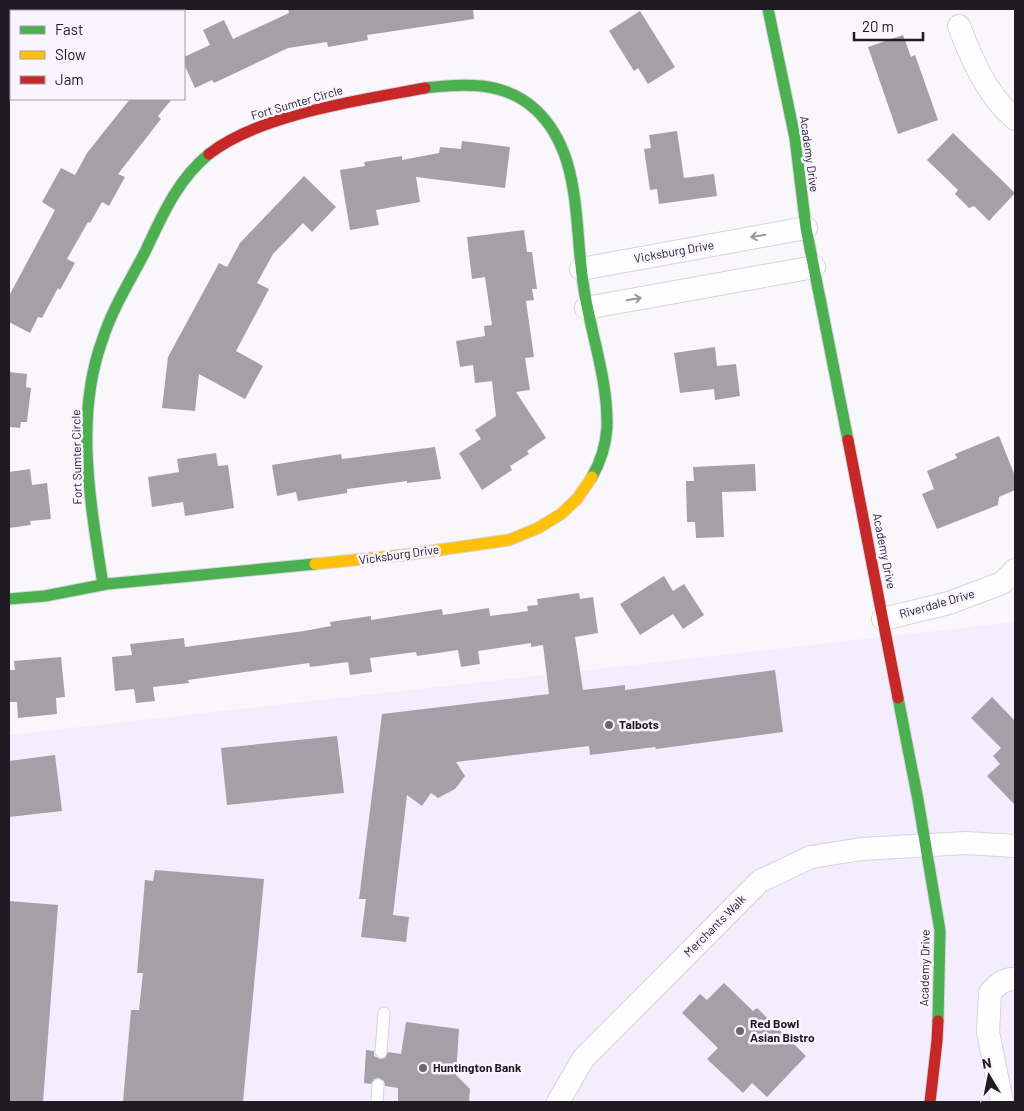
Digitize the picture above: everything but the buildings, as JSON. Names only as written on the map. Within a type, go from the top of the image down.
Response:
[{"type":"street","name":"Academy Drive","points":[[768,9],[795,138],[806,228],[883,619],[926,845],[940,931],[938,1041],[930,1102]]},
{"type":"street","points":[[959,26],[978,69],[996,98],[1015,119]]},
{"type":"street","name":"Fort Sumter Circle","points":[[103,585],[92,508],[88,451],[93,368],[111,316],[173,193],[190,170],[213,150],[238,135],[266,124],[347,102],[456,84],[484,85],[511,93],[534,108],[552,129],[565,154],[571,180],[581,269]]},
{"type":"street","name":"Vicksburg Drive","points":[[9,599],[46,596],[103,585],[374,560],[512,540],[538,528],[563,513],[584,492],[598,466],[606,438],[600,355],[586,308],[581,269],[806,228]]},
{"type":"street","points":[[586,308],[814,267]]},
{"type":"street","name":"Riverdale Drive","points":[[883,619],[949,603],[1002,583],[1015,570]]},
{"type":"street","name":"Merchants Walk","points":[[558,1102],[583,1059],[760,881],[811,857],[862,849],[966,843],[1015,846]]},
{"type":"street","points":[[1002,1102],[988,1032],[990,993],[1002,982],[1015,979]]},
{"type":"lane","points":[[381,1052],[384,1013]]},
{"type":"lane","points":[[377,1102],[378,1085]]},
{"type":"shaded area","points":[[1015,622],[1015,1102],[9,1102],[9,735]]},
{"type":"traffic: fast","points":[[768,9],[795,138],[806,228],[848,440]]},
{"type":"traffic: fast","points":[[425,88],[454,85],[484,86],[511,94],[524,101],[541,115],[555,134],[562,148],[574,193],[584,289],[602,374],[607,409],[604,447],[592,477]]},
{"type":"traffic: fast","points":[[103,585],[90,493],[88,462],[89,400],[94,370],[111,318],[164,212],[188,175],[209,154]]},
{"type":"traffic: fast","points":[[9,599],[45,596],[107,584],[315,564]]},
{"type":"traffic: fast","points":[[898,698],[918,800],[940,931],[938,1021]]},
{"type":"traffic: slow","points":[[315,564],[404,555],[509,540],[538,528],[561,514],[577,499],[592,477]]},
{"type":"traffic: jam","points":[[209,154],[230,140],[255,128],[312,110],[425,88]]},
{"type":"traffic: jam","points":[[848,440],[898,698]]},
{"type":"traffic: jam","points":[[930,1102],[938,1021]]},
{"type":"place","name":"Talbots","points":[[609,725]]},
{"type":"place","name":"Red Bowl Asian Bistro","points":[[740,1031]]},
{"type":"place","name":"Huntington Bank","points":[[423,1068]]}]
